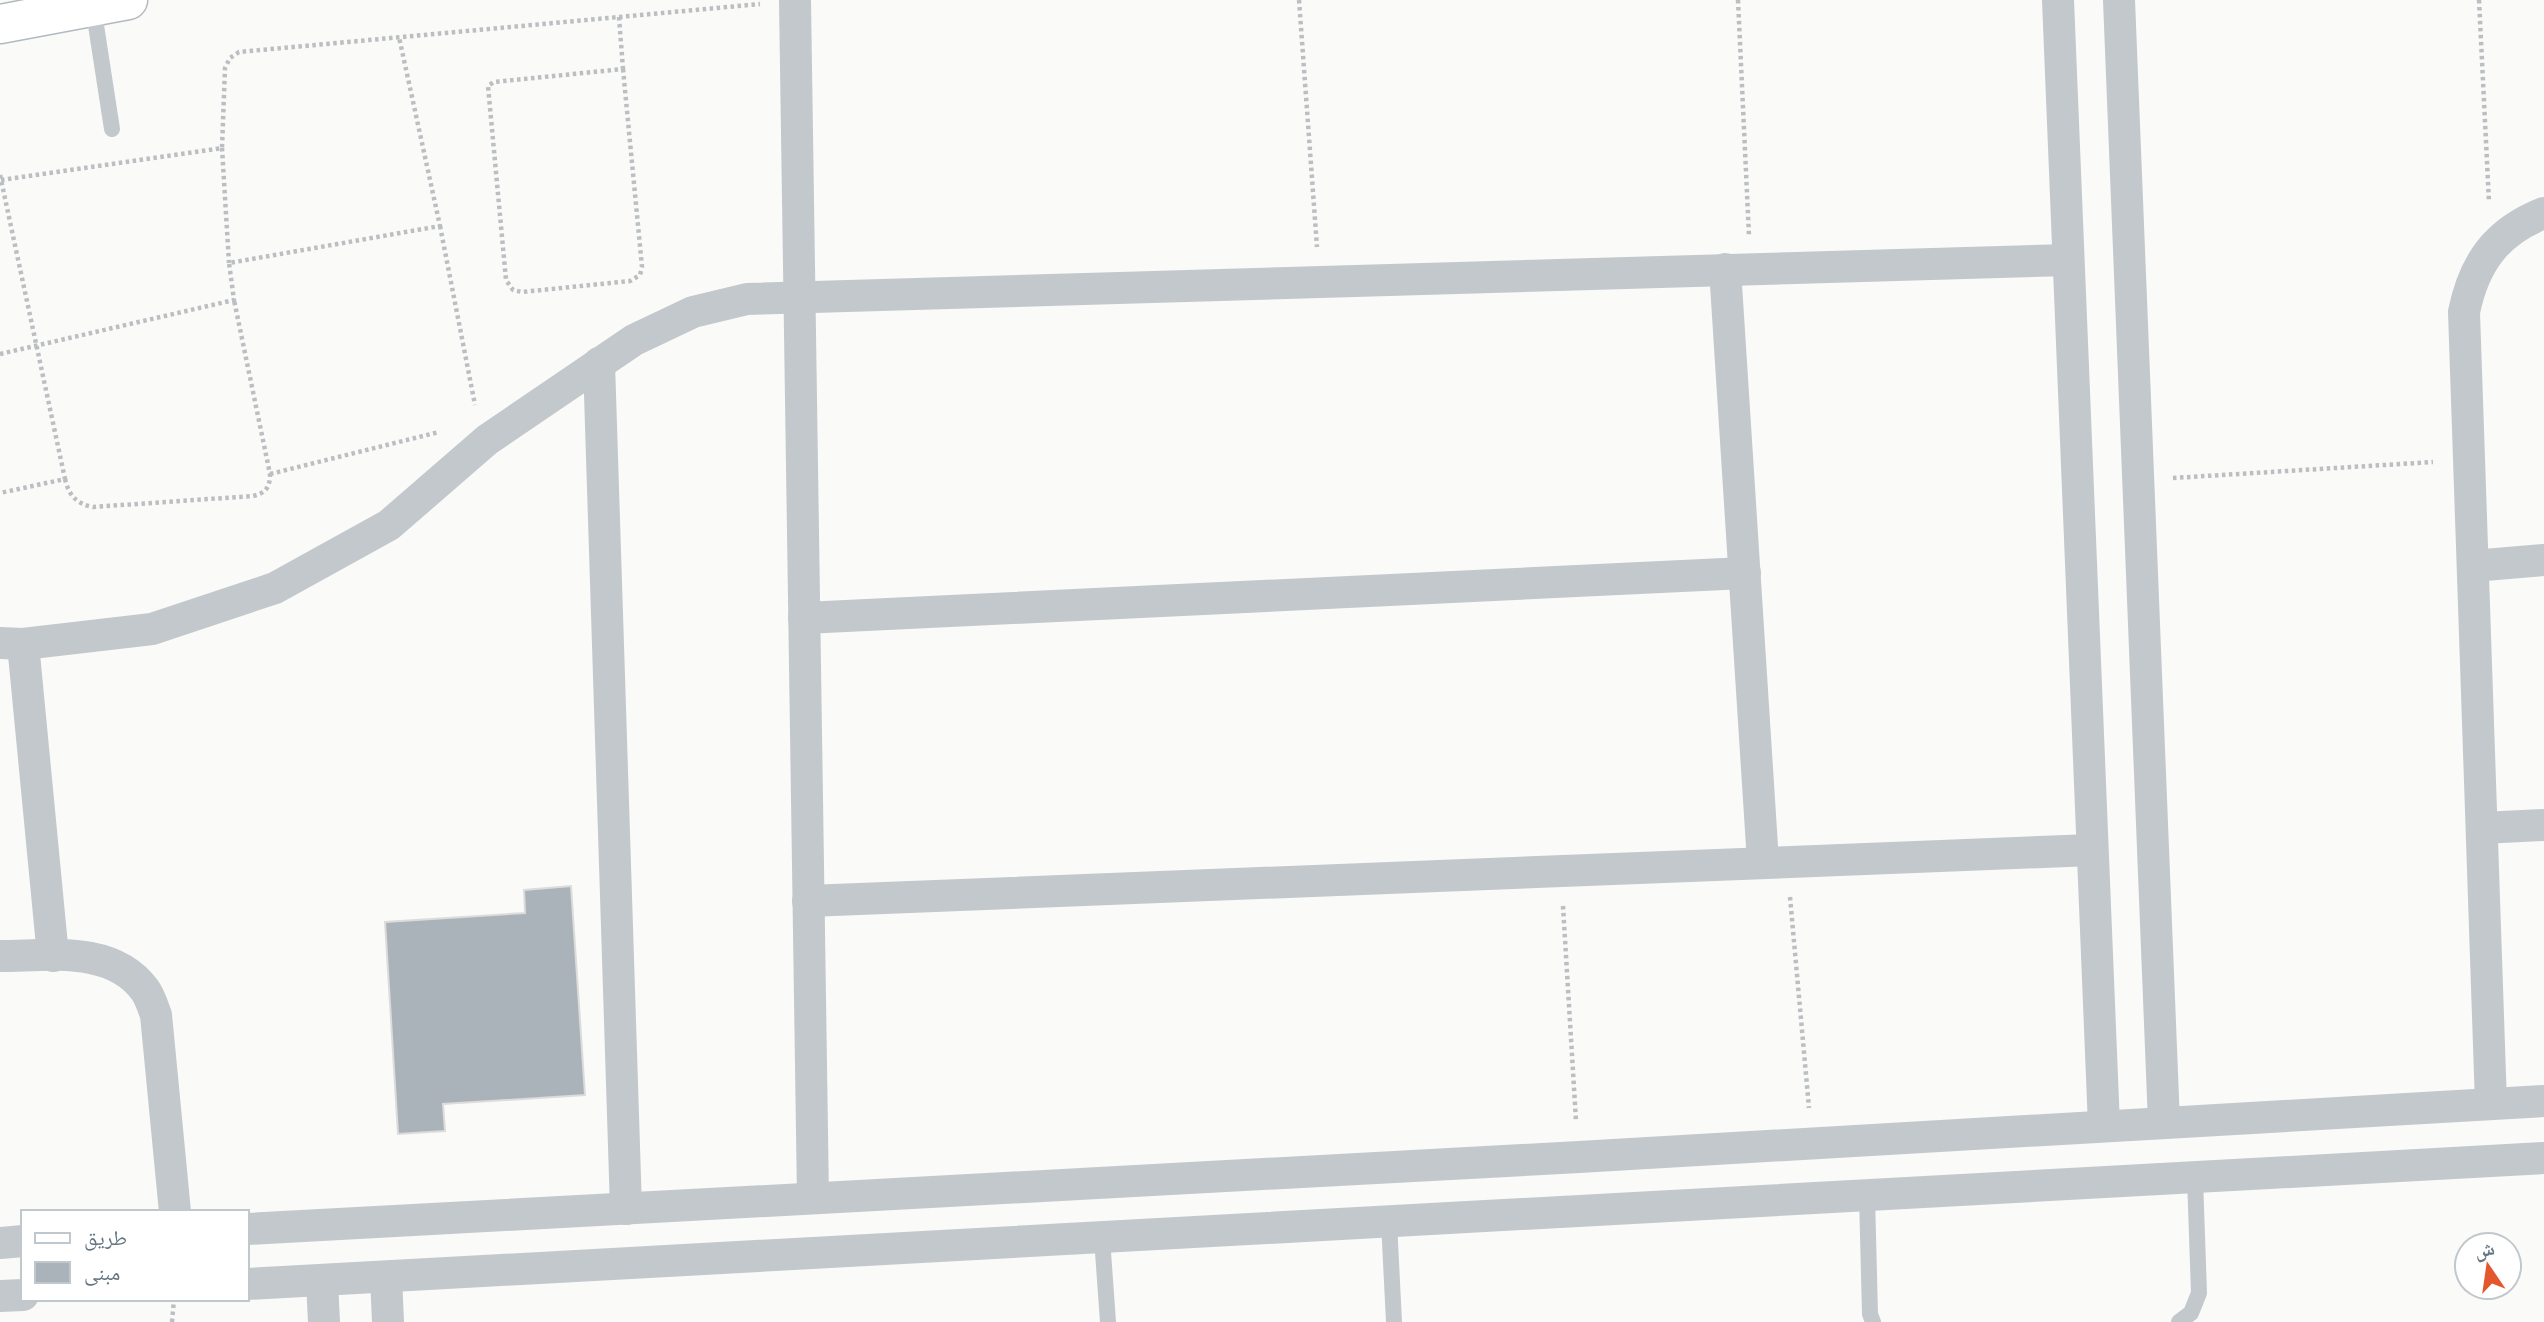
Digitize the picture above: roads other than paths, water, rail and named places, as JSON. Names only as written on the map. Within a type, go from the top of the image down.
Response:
[{"type":"street","points":[[794,0],[813,1198]]},
{"type":"street","points":[[2058,0],[2104,1126]]},
{"type":"street","points":[[2119,0],[2164,1123]]},
{"type":"street","points":[[0,24],[110,3]]},
{"type":"street","points":[[2491,1104],[2465,312],[2469,289],[2478,267],[2491,248],[2508,232],[2544,213]]},
{"type":"street","points":[[53,956],[11,644],[152,629],[275,588],[389,525],[487,440],[634,340],[693,312],[747,299],[799,297],[2068,260]]},
{"type":"street","points":[[1738,269],[1745,573],[1775,862]]},
{"type":"street","points":[[599,363],[626,1209]]},
{"type":"street","points":[[2473,566],[2544,560]]},
{"type":"street","points":[[804,618],[1745,573]]},
{"type":"street","points":[[2483,828],[2544,825]]},
{"type":"street","points":[[808,901],[2092,850]]},
{"type":"street","points":[[0,956],[105,960],[129,972],[146,991],[156,1015],[175,1210]]},
{"type":"street","points":[[248,1229],[1813,1144],[2544,1101]]},
{"type":"street","points":[[248,1284],[2544,1158]]},
{"type":"street","points":[[0,1243],[21,1241]]},
{"type":"street","points":[[386,1277],[388,1322]]},
{"type":"street","points":[[321,1282],[324,1322]]},
{"type":"street","points":[[0,1296],[21,1295]]},
{"type":"lane","points":[[110,3],[112,129]]},
{"type":"lane","points":[[2179,1322],[2191,1313],[2199,1293],[2195,1178]]},
{"type":"lane","points":[[1867,1196],[1870,1314],[1873,1322]]},
{"type":"lane","points":[[1389,1222],[1394,1322]]},
{"type":"lane","points":[[1102,1238],[1108,1322]]}]
